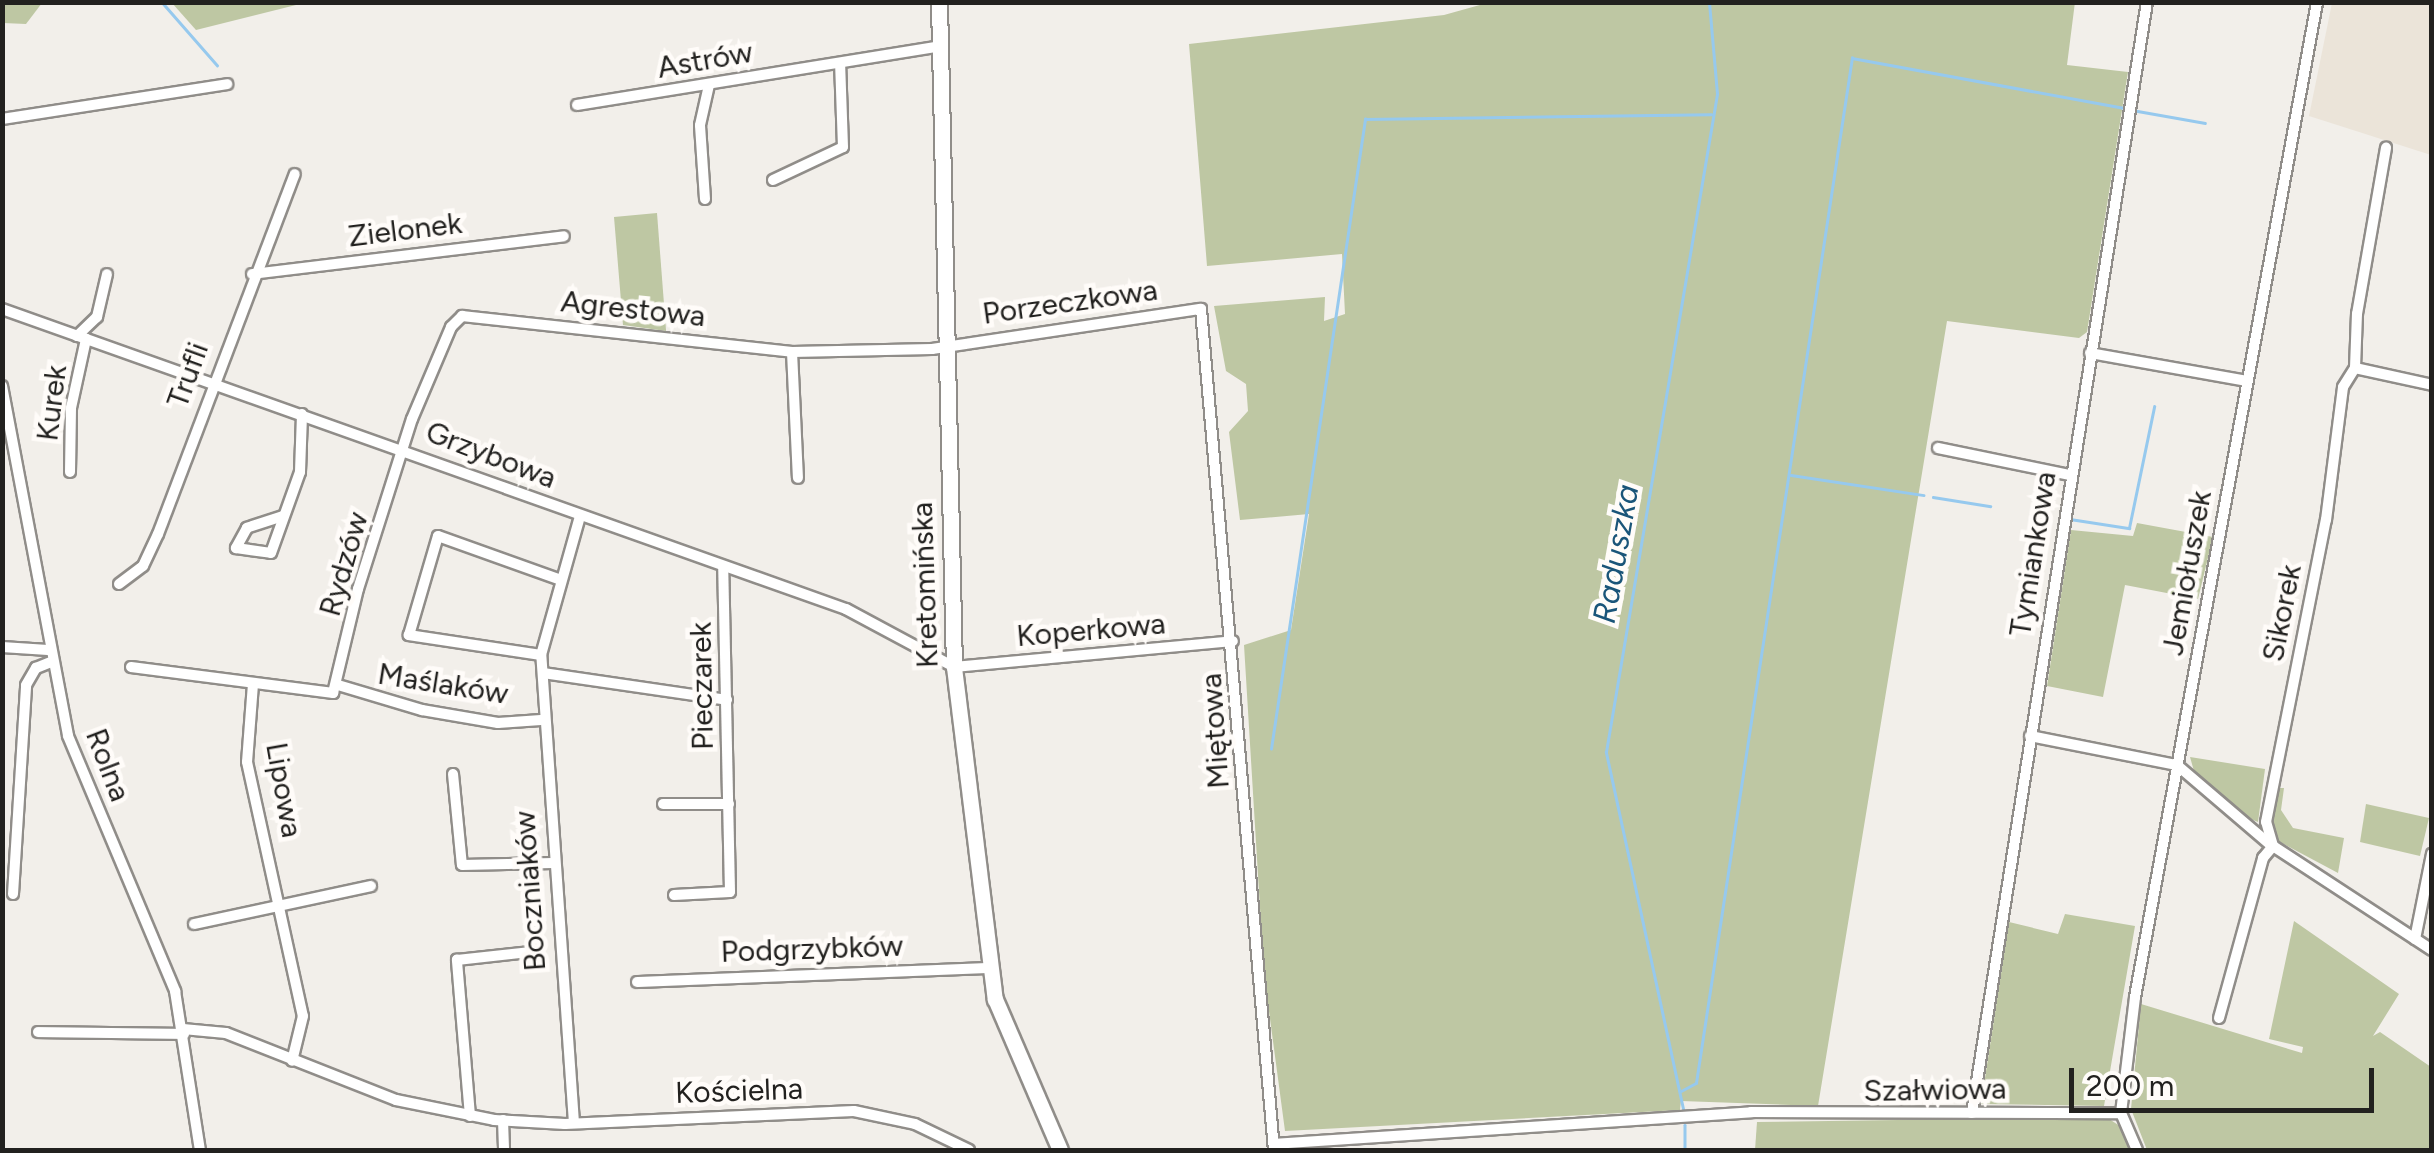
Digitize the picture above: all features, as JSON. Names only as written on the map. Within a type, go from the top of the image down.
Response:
[{"type":"street","name":"Kretomińska","points":[[939,2],[954,667],[989,968],[996,999],[1055,1150]]},
{"type":"street","name":"Tymiankowa","points":[[1972,1113],[2147,2]]},
{"type":"street","name":"Jemiołuszek","points":[[2121,1114],[2177,765],[2317,2]]},
{"type":"street","name":"Astrów","points":[[577,105],[941,46]]},
{"type":"street","points":[[773,180],[843,147],[840,63]]},
{"type":"street","points":[[2,119],[227,84]]},
{"type":"street","points":[[706,199],[700,125],[709,85]]},
{"type":"street","points":[[2386,148],[2356,314],[2355,368],[2432,385]]},
{"type":"street","name":"Trufli","points":[[119,584],[144,566],[158,534],[252,274],[295,174]]},
{"type":"street","name":"Zielonek","points":[[252,274],[564,236]]},
{"type":"street","name":"Kurek","points":[[105,346],[98,317],[107,274]]},
{"type":"street","name":"Porzeczkowa","points":[[945,345],[1201,308]]},
{"type":"street","name":"Miętowa","points":[[1201,308],[1233,641],[1274,1147]]},
{"type":"street","name":"Grzybowa","points":[[2,309],[846,609],[954,667]]},
{"type":"street","name":"Agrestowa","points":[[406,450],[412,419],[451,327],[462,316],[792,352],[945,345]]},
{"type":"street","name":"Kurek","points":[[70,472],[71,408],[81,338],[98,317]]},
{"type":"street","points":[[792,352],[798,478]]},
{"type":"street","points":[[2090,353],[2248,380]]},
{"type":"street","name":"Sikorek","points":[[2273,846],[2266,822],[2326,520],[2344,387],[2355,368]]},
{"type":"street","name":"Rolna","points":[[2,386],[49,656],[68,736],[160,946],[184,1032],[200,1150]]},
{"type":"street","points":[[283,516],[247,528],[237,536],[236,548],[271,553],[300,472],[302,414]]},
{"type":"street","points":[[1938,448],[2070,476]]},
{"type":"street","name":"Rydzów","points":[[336,689],[358,588],[406,450]]},
{"type":"street","name":"Boczniaków","points":[[574,1123],[552,863],[541,655],[558,579],[580,516]]},
{"type":"street","points":[[541,655],[409,635],[438,536],[558,579]]},
{"type":"street","name":"Pieczarek","points":[[674,895],[730,892],[724,566]]},
{"type":"street","name":"Koperkowa","points":[[954,667],[1233,641]]},
{"type":"street","points":[[2,647],[49,656]]},
{"type":"street","points":[[13,894],[26,685],[49,656]]},
{"type":"street","name":"Maślaków","points":[[132,668],[253,684],[336,689],[371,700],[479,720],[542,720]]},
{"type":"street","points":[[543,673],[726,700]]},
{"type":"street","name":"Lipowa","points":[[253,684],[247,762],[303,1016],[292,1060]]},
{"type":"street","points":[[2030,736],[2177,765],[2273,846],[2432,950]]},
{"type":"street","points":[[453,774],[462,865],[552,863]]},
{"type":"street","points":[[663,804],[729,804]]},
{"type":"street","points":[[2219,1018],[2262,858],[2273,846]]},
{"type":"street","points":[[2415,940],[2432,854]]},
{"type":"street","points":[[194,924],[371,886]]},
{"type":"street","points":[[470,1116],[457,960],[529,952]]},
{"type":"street","name":"Podgrzybków","points":[[637,982],[989,968]]},
{"type":"street","name":"Kościelna","points":[[38,1032],[226,1033],[396,1100],[470,1116],[574,1123],[854,1112],[916,1124],[969,1150]]},
{"type":"street","name":"Szałwiowa","points":[[1274,1147],[1750,1112],[2121,1114]]},
{"type":"street","points":[[2121,1114],[2137,1150]]},
{"type":"street","points":[[503,1120],[504,1150]]},
{"type":"shaded area","points":[[2332,3],[2431,3],[2431,155],[2309,116]]},
{"type":"green space","points":[[3,2],[42,3],[26,24],[3,23]]},
{"type":"green space","points":[[2075,2],[2067,65],[2128,72],[2087,332],[2079,338],[1947,321],[1818,1106],[1681,1101],[1680,1110],[1285,1131],[1264,974],[1244,645],[1291,630],[1309,514],[1240,520],[1229,432],[1248,411],[1246,384],[1226,371],[1214,306],[1325,297],[1324,321],[1345,314],[1342,254],[1207,266],[1189,44],[1444,15],[1487,3]]},
{"type":"green space","points":[[172,3],[304,3],[196,30]]},
{"type":"green space","points":[[657,213],[666,331],[623,325],[614,217]]},
{"type":"green space","points":[[2137,523],[2213,537],[2198,599],[2125,585],[2103,697],[2047,686],[2071,530],[2133,536]]},
{"type":"green space","points":[[2190,757],[2265,769],[2258,822],[2241,815],[2194,771]]},
{"type":"green space","points":[[2277,788],[2284,788],[2281,810],[2293,828],[2344,838],[2338,873],[2278,841],[2273,827]]},
{"type":"green space","points":[[2366,804],[2429,818],[2420,856],[2360,842]]},
{"type":"green space","points":[[2065,914],[2135,926],[2104,1106],[1981,1104],[2009,922],[2058,934]]},
{"type":"green space","points":[[2294,921],[2399,994],[2373,1036],[2380,1032],[2431,1067],[2431,1150],[2147,1150],[2131,1109],[2141,1004],[2302,1053],[2303,1047],[2269,1039]]},
{"type":"green space","points":[[2106,1117],[2126,1130],[2134,1150],[1755,1150],[1757,1122]]},
{"type":"waterway","points":[[162,2],[217,65]]},
{"type":"waterway","name":"Raduszka","points":[[1683,1109],[1606,752],[1717,94],[1709,2]]},
{"type":"waterway","points":[[1681,1091],[1696,1083],[1852,58],[2125,108]]},
{"type":"waterway","points":[[2132,110],[2205,123]]},
{"type":"waterway","points":[[1271,749],[1365,119],[1711,114]]},
{"type":"waterway","points":[[2070,519],[2129,528],[2154,407]]},
{"type":"waterway","points":[[1791,475],[1923,495]]},
{"type":"waterway","points":[[1933,497],[1990,506]]},
{"type":"waterway","name":"Raduszka","points":[[1685,1125],[1685,1150]]}]
